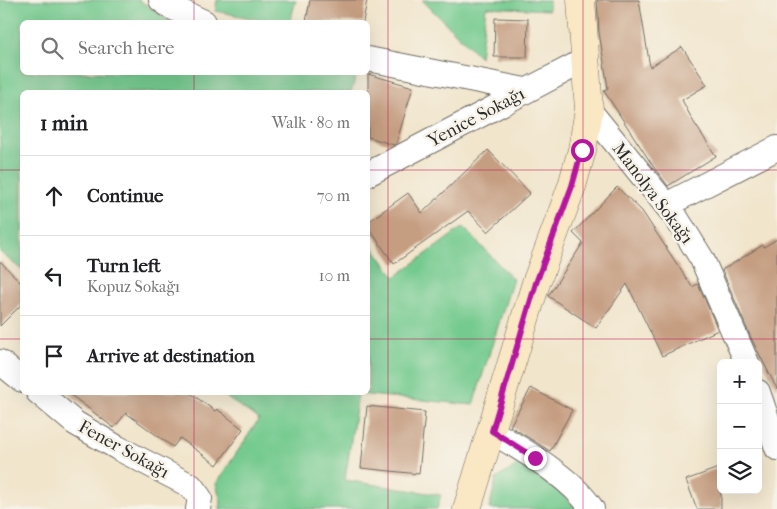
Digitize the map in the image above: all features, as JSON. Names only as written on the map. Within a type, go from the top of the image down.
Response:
[{"type":"street","points":[[161,0],[200,20]]},
{"type":"street","points":[[467,509],[536,283],[572,186],[582,150],[589,110],[580,0]]},
{"type":"street","points":[[370,59],[525,90]]},
{"type":"street","name":"Yenice Sokağı","points":[[370,173],[585,60]]},
{"type":"street","name":"Manolya Sokağı","points":[[589,110],[666,205],[690,238],[702,259],[732,324],[745,359]]},
{"type":"street","points":[[666,205],[777,148]]},
{"type":"street","name":"Fener Sokağı","points":[[42,395],[75,423],[191,486],[200,498],[198,509]]},
{"type":"street","points":[[766,401],[777,448]]},
{"type":"street","points":[[492,431],[535,458],[568,484],[592,509]]},
{"type":"green space","points":[[0,0],[139,0],[168,20],[20,20],[20,75],[356,75],[352,90],[20,90],[20,268],[0,252]]},
{"type":"green space","points":[[217,0],[296,0],[291,20],[262,20],[215,11]]},
{"type":"green space","points":[[422,0],[549,0],[549,10],[486,7],[480,57]]},
{"type":"green space","points":[[463,227],[513,279],[473,405],[368,395],[370,395],[370,243],[395,277]]},
{"type":"green space","points":[[229,395],[358,395],[345,480],[441,495],[437,509],[220,509],[221,502],[216,484],[259,419],[227,398]]},
{"type":"green space","points":[[521,463],[547,479],[577,509],[489,509],[496,479]]},
{"type":"building","points":[[310,0],[367,0],[363,20],[306,20]]},
{"type":"building","points":[[597,0],[639,0],[650,67],[682,47],[707,85],[682,100],[716,156],[668,186],[604,91],[608,88],[599,32]]},
{"type":"building","points":[[495,18],[528,19],[527,57],[494,57]]},
{"type":"building","points":[[368,75],[370,75],[413,87],[396,144],[394,145],[370,138],[370,90],[368,90]]},
{"type":"building","points":[[488,150],[530,193],[488,232],[468,211],[394,264],[370,230],[370,221],[408,193],[422,213]]},
{"type":"building","points":[[617,187],[642,211],[692,287],[698,284],[718,330],[662,356],[627,284],[596,328],[548,296],[583,243],[573,233]]},
{"type":"building","points":[[777,239],[777,389],[751,338],[722,270],[763,245],[764,247]]},
{"type":"building","points":[[0,261],[20,282],[20,306],[0,326]]},
{"type":"building","points":[[531,388],[572,410],[550,451],[510,426]]},
{"type":"building","points":[[71,395],[193,395],[215,411],[217,409],[243,429],[217,465],[180,438],[173,447],[126,413],[114,428]]},
{"type":"building","points":[[367,406],[425,412],[419,474],[361,468]]},
{"type":"building","points":[[717,468],[717,494],[721,494],[721,509],[697,509],[686,480]]},
{"type":"route","points":[[535,458],[492,431],[536,283],[572,186],[582,150]]}]
